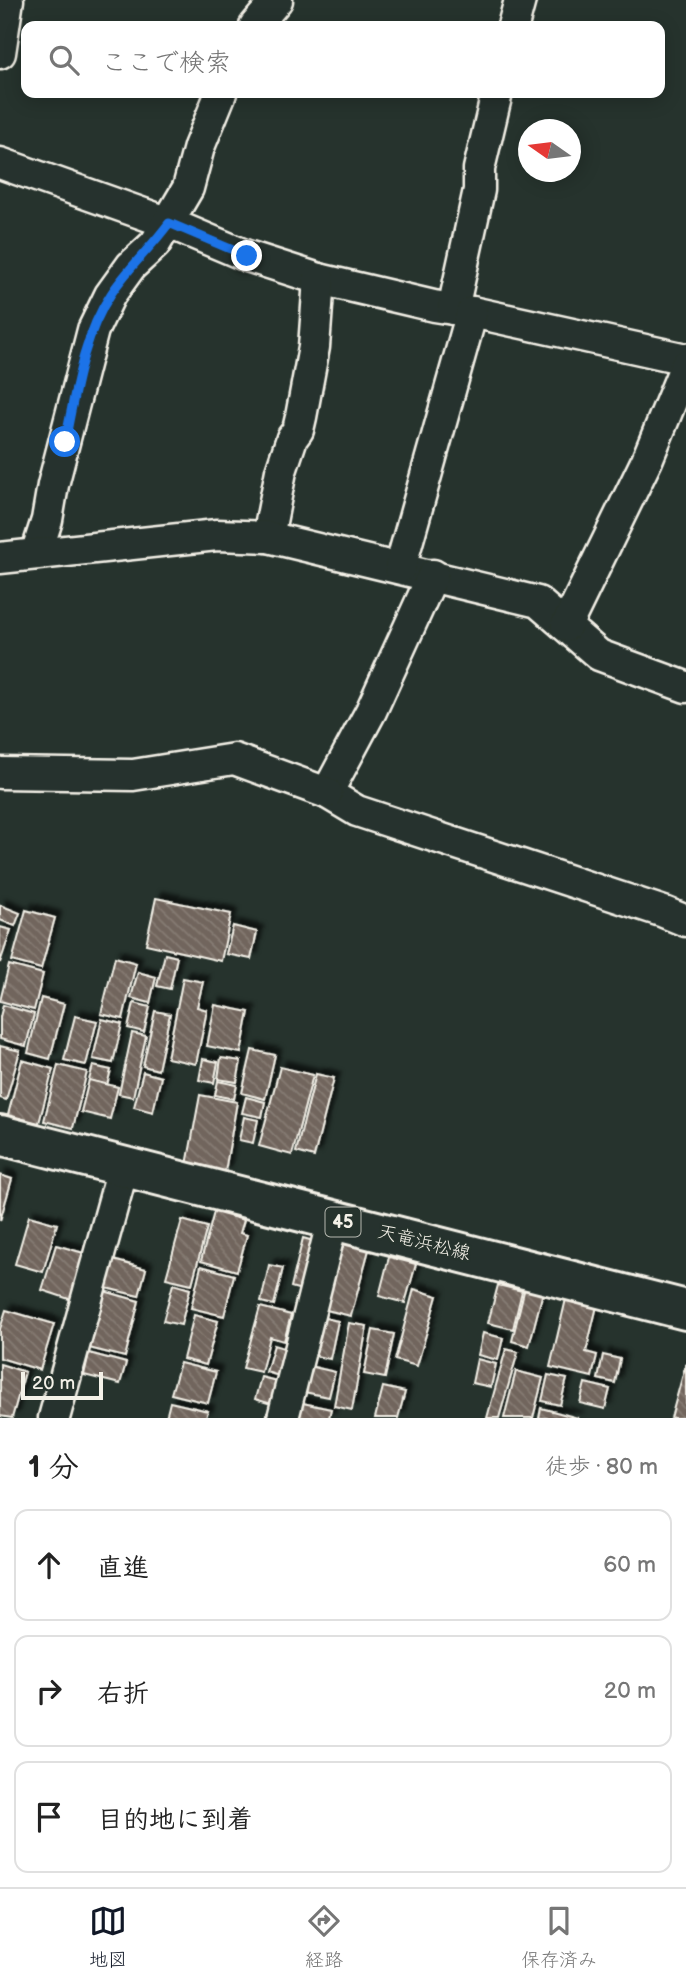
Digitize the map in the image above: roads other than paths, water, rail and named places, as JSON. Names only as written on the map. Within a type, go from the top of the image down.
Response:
[{"type":"main road","name":"天竜浜松線","points":[[0,1135],[686,1310]]},
{"type":"street","points":[[0,53],[8,0]]},
{"type":"street","points":[[259,21],[277,0]]},
{"type":"street","points":[[514,21],[520,0]]},
{"type":"street","points":[[36,554],[47,520],[53,485],[93,330],[110,295],[131,266],[155,244],[169,223],[188,188],[219,98]]},
{"type":"street","points":[[400,568],[462,311],[479,190],[479,169],[496,98]]},
{"type":"street","points":[[0,163],[169,223],[247,256],[319,279],[686,359]]},
{"type":"street","points":[[268,537],[281,471],[301,417],[314,347],[319,279]]},
{"type":"street","points":[[566,626],[647,460],[686,365]]},
{"type":"street","points":[[0,558],[217,535],[268,537],[538,602],[599,655],[686,687]]},
{"type":"street","points":[[327,793],[371,711],[433,575]]},
{"type":"street","points":[[0,773],[133,775],[234,759],[327,793],[358,811],[686,921]]},
{"type":"street","points":[[54,1418],[122,1168]]},
{"type":"street","points":[[283,1418],[333,1219]]}]
